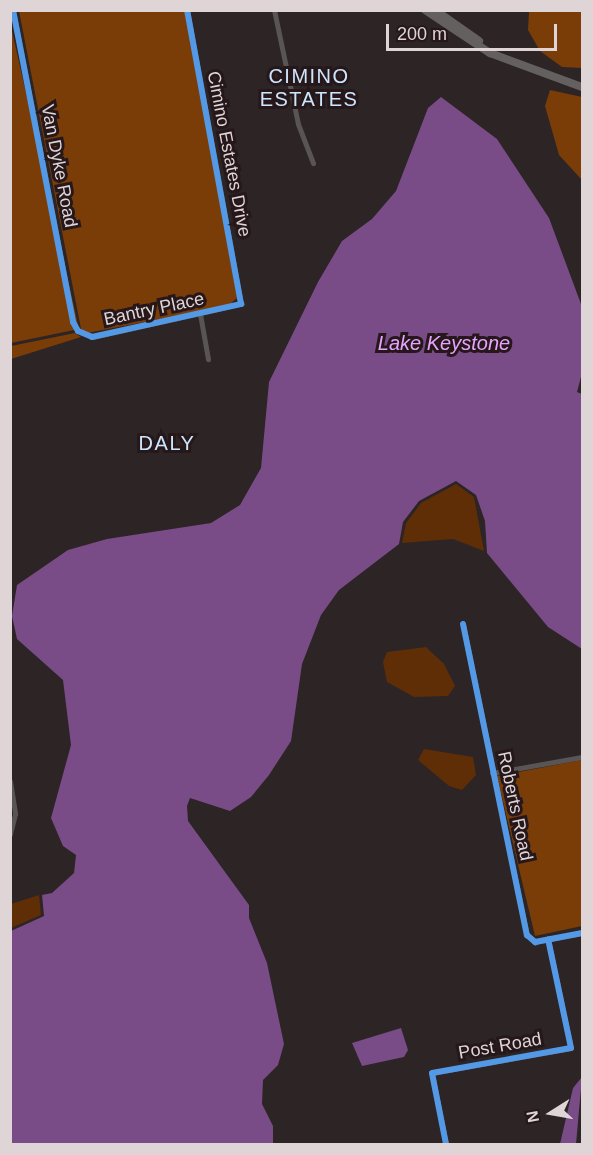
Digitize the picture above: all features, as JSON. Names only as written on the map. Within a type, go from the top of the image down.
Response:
[{"type":"main road","points":[[424,10],[471,43],[517,64],[582,87]]},
{"type":"main road","points":[[435,10],[517,64]]},
{"type":"street","name":"Van Dyke Road","points":[[13,10],[75,327]]},
{"type":"street","name":"Cimino Estates Drive","points":[[187,10],[241,304]]},
{"type":"street","points":[[274,10],[298,124],[313,163]]},
{"type":"street","name":"Bantry Place","points":[[75,327],[92,337],[241,304]]},
{"type":"street","points":[[200,314],[208,359]]},
{"type":"street","name":"Roberts Road","points":[[463,624],[527,935],[536,942],[548,939]]},
{"type":"street","points":[[492,773],[582,757]]},
{"type":"street","points":[[10,781],[15,814],[10,834]]},
{"type":"street","points":[[548,939],[582,933]]},
{"type":"street","name":"Post Road","points":[[446,1144],[432,1073],[571,1048],[548,939]]},
{"type":"shaded area","points":[[19,11],[186,11],[237,298],[228,306],[82,334]]},
{"type":"shaded area","points":[[529,11],[582,11],[582,68],[562,67],[540,51],[528,30]]},
{"type":"shaded area","points":[[10,22],[79,329],[11,343],[10,343]]},
{"type":"shaded area","points":[[550,90],[582,97],[582,180],[559,155],[545,106]]},
{"type":"shaded area","points":[[75,333],[81,337],[11,359],[11,346]]},
{"type":"shaded area","points":[[456,484],[474,497],[484,551],[453,539],[402,543],[406,523],[421,503]]},
{"type":"shaded area","points":[[426,647],[444,664],[455,686],[448,696],[414,697],[387,682],[383,662],[387,652]]},
{"type":"shaded area","points":[[424,749],[473,757],[476,775],[462,790],[449,786],[418,760]]},
{"type":"shaded area","points":[[582,760],[582,926],[535,936],[497,776]]},
{"type":"shaded area","points":[[39,895],[41,915],[11,928],[11,904]]},
{"type":"water","name":"Lake Keystone","points":[[441,97],[497,139],[549,218],[581,304],[582,373],[577,392],[582,394],[582,649],[548,627],[487,553],[485,521],[476,495],[456,481],[419,501],[403,522],[399,544],[339,590],[321,615],[302,664],[291,741],[269,775],[251,797],[230,811],[190,798],[187,806],[188,821],[249,905],[249,918],[267,963],[284,1044],[278,1065],[263,1080],[262,1104],[273,1126],[273,1144],[11,1144],[11,931],[44,916],[42,895],[52,893],[74,873],[76,855],[63,846],[51,818],[71,745],[63,680],[17,639],[12,616],[17,585],[68,550],[107,539],[211,523],[240,505],[261,468],[269,382],[318,282],[342,241],[372,219],[396,191],[428,108]]},
{"type":"water","points":[[401,1028],[408,1050],[404,1057],[362,1066],[352,1043]]},
{"type":"water","points":[[582,1077],[576,1144],[560,1144],[573,1088]]},
{"type":"cycle path","points":[[13,10],[73,322],[78,331],[92,337],[241,304],[187,10]]},
{"type":"cycle path","points":[[463,624],[527,935],[535,942],[582,933]]},
{"type":"cycle path","points":[[446,1144],[432,1073],[571,1048],[548,939]]},
{"type":"district","name":"CIMINO ESTATES","points":[[309,88]]},
{"type":"district","name":"DALY","points":[[167,443]]}]
